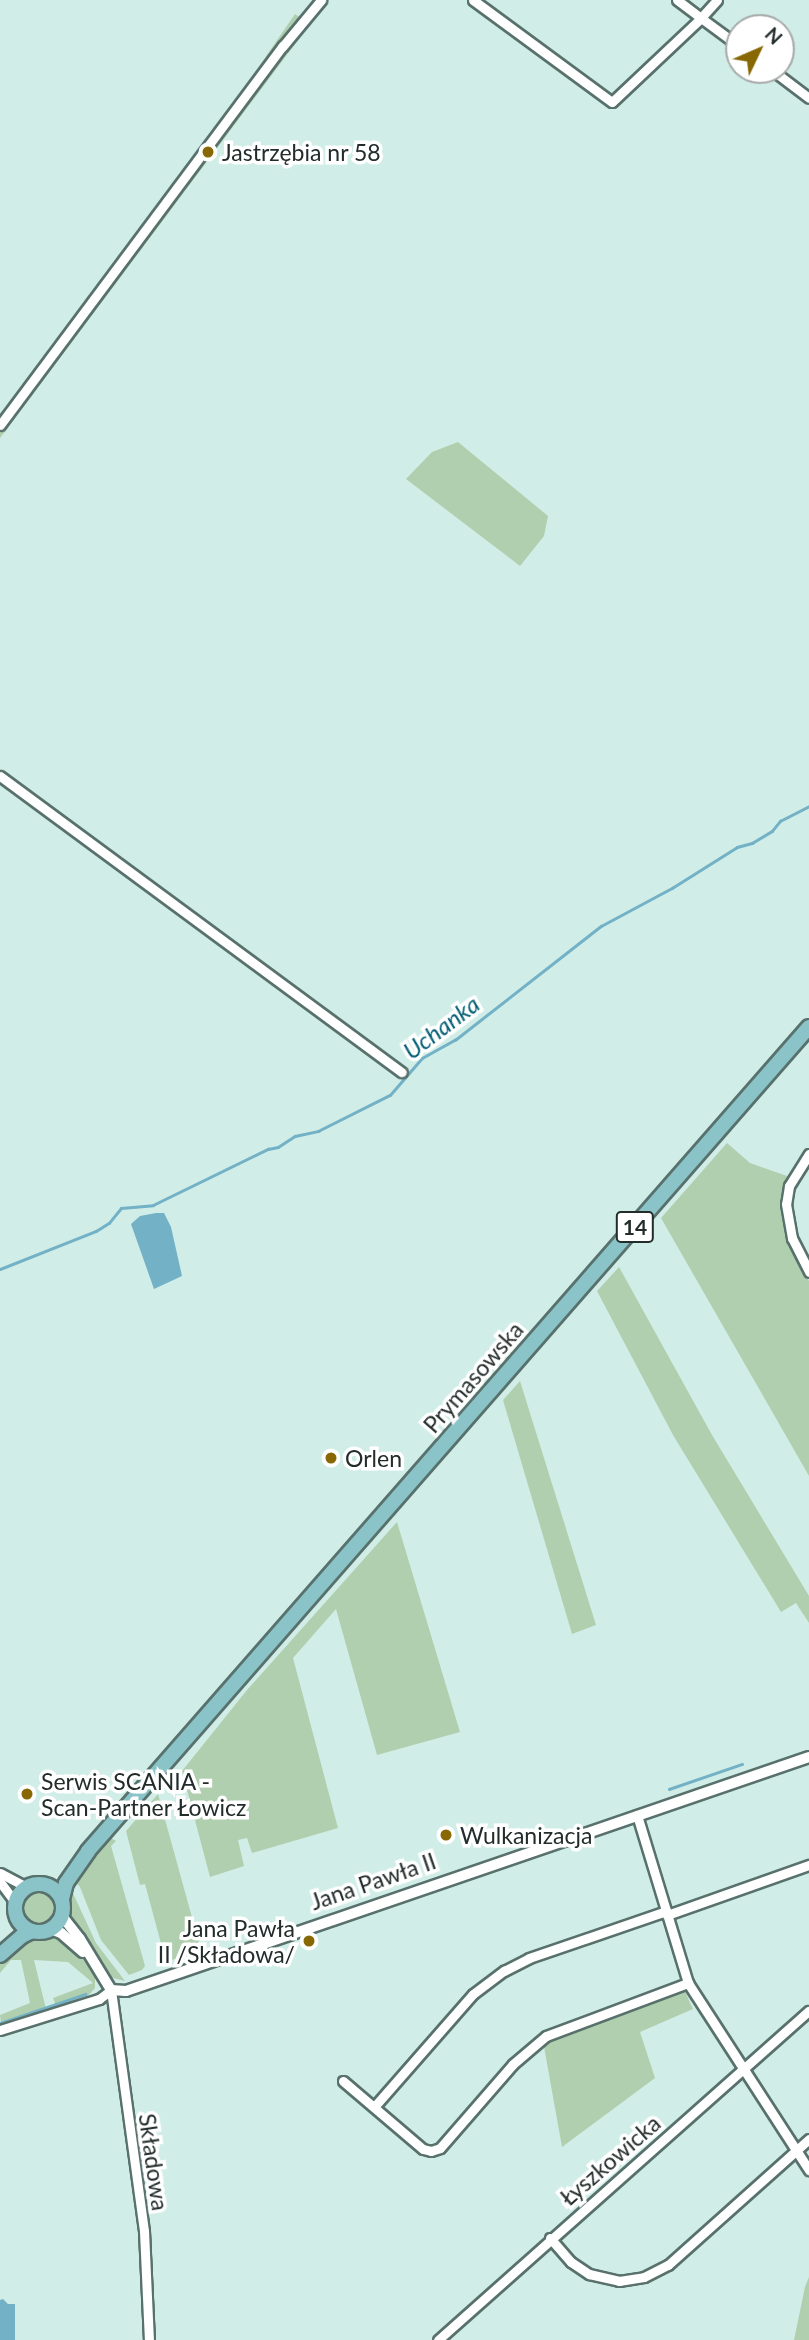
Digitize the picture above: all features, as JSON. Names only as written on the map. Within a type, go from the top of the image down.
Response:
[{"type":"main road","name":"Prymasowska","points":[[62,1899],[66,1883],[88,1852],[809,1027]]},
{"type":"main road","name":"Prymasowska","points":[[44,1884],[59,1877],[88,1852]]},
{"type":"main road","name":"14","points":[[26,1887],[44,1884]]},
{"type":"main road","points":[[44,1884],[57,1892],[62,1899]]},
{"type":"main road","points":[[0,1948],[17,1919],[15,1902],[26,1887]]},
{"type":"main road","name":"14","points":[[62,1899],[62,1916]]},
{"type":"main road","points":[[0,1955],[32,1931],[51,1930],[62,1916]]},
{"type":"main road","points":[[17,1919],[32,1931]]},
{"type":"street","points":[[0,425],[283,46],[321,0]]},
{"type":"street","points":[[473,0],[612,102],[717,0]]},
{"type":"street","points":[[677,0],[725,36]]},
{"type":"street","points":[[791,84],[809,97]]},
{"type":"street","points":[[0,776],[402,1072]]},
{"type":"street","points":[[809,1154],[789,1186],[786,1204],[792,1238],[809,1272]]},
{"type":"street","name":"Jana Pawła II","points":[[0,2030],[99,1999],[111,1990],[129,1990],[809,1757]]},
{"type":"street","points":[[637,1815],[688,1983],[809,2170]]},
{"type":"street","points":[[374,2107],[473,1994],[504,1971],[529,1958],[809,1866]]},
{"type":"street","points":[[0,1873],[26,1887]]},
{"type":"street","points":[[0,1882],[15,1902]]},
{"type":"street","points":[[62,1916],[111,1990]]},
{"type":"street","points":[[51,1930],[61,1933],[90,1958]]},
{"type":"street","points":[[343,2081],[423,2149],[431,2151],[440,2148],[534,2044],[571,2025],[688,1983]]},
{"type":"street","name":"Składowa","points":[[111,1990],[144,2231],[149,2340]]},
{"type":"street","name":"Łyszkowicka","points":[[438,2340],[809,2011]]},
{"type":"street","points":[[550,2238],[571,2262],[589,2274],[619,2281],[645,2277],[668,2265],[809,2139]]},
{"type":"green space","points":[[295,14],[310,24],[0,438],[0,416],[236,100]]},
{"type":"green space","points":[[458,442],[548,516],[544,536],[520,566],[406,479],[432,452]]},
{"type":"green space","points":[[727,1143],[750,1163],[787,1176],[782,1198],[785,1236],[809,1281],[809,1476],[661,1218]]},
{"type":"green space","points":[[619,1267],[712,1435],[809,1596],[809,1623],[796,1603],[781,1612],[673,1435],[597,1291]]},
{"type":"green space","points":[[520,1381],[596,1625],[572,1634],[503,1400]]},
{"type":"green space","points":[[397,1522],[460,1732],[377,1755],[336,1609],[293,1658],[338,1828],[252,1853],[247,1838],[238,1840],[244,1866],[210,1877],[182,1771],[247,1690]]},
{"type":"green space","points":[[158,1794],[201,1950],[166,1962],[145,1884],[140,1885],[126,1831]]},
{"type":"green space","points":[[111,1838],[116,1841],[111,1846],[145,1966],[129,1975],[101,1940],[80,1887],[74,1880]]},
{"type":"green space","points":[[71,1889],[96,1943],[125,1981],[109,1977],[69,1919],[67,1898]]},
{"type":"green space","points":[[39,1890],[52,1895],[57,1908],[52,1921],[39,1926],[26,1921],[21,1908],[26,1895]]},
{"type":"green space","points":[[57,1935],[83,1958],[95,1977],[95,1988],[87,1997],[56,2006],[53,1998],[93,1983],[68,1962],[34,1960],[46,2009],[1,2023],[0,2015],[30,2003],[21,1960],[11,1960],[0,1973],[0,1962],[14,1946],[31,1937]]},
{"type":"green space","points":[[682,1985],[693,2009],[640,2032],[655,2078],[562,2147],[543,2041]]},
{"type":"green space","points":[[809,2277],[809,2340],[794,2340],[805,2287]]},
{"type":"water","points":[[164,1213],[171,1227],[182,1276],[154,1289],[131,1224],[140,1216]]},
{"type":"water","points":[[3,2299],[8,2304],[15,2304],[15,2340],[0,2340],[0,2300]]},
{"type":"waterway","name":"Uchanka","points":[[0,1269],[96,1231],[109,1223],[121,1208],[153,1205],[268,1149],[278,1147],[295,1136],[318,1131],[390,1095],[422,1058],[455,1040],[601,926],[672,888],[737,847],[752,843],[772,831],[780,821],[809,806]]},
{"type":"waterway","points":[[669,1789],[742,1764]]},
{"type":"waterway","points":[[0,2023],[85,1994]]},
{"type":"place","name":"Jastrzębia nr 58","points":[[208,152]]},
{"type":"place","name":"Orlen","points":[[331,1458]]},
{"type":"place","name":"Serwis SCANIA - Scan-Partner Łowicz","points":[[27,1794]]},
{"type":"place","name":"Wulkanizacja","points":[[446,1835]]},
{"type":"place","name":"Jana Pawła II /Składowa/","points":[[309,1941]]}]
